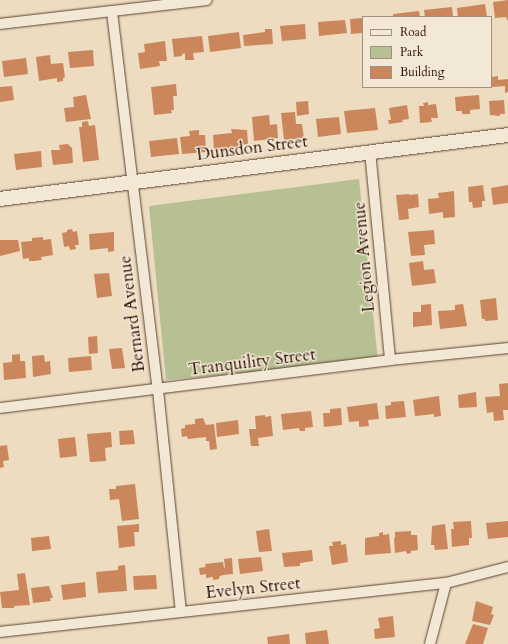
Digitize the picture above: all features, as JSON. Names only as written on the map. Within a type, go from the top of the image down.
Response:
[{"type":"main road","name":"Dunsdon Street","points":[[0,199],[370,151],[508,135]]},
{"type":"street","points":[[0,24],[207,0]]},
{"type":"street","name":"Bernard Avenue","points":[[112,12],[158,390],[181,612]]},
{"type":"street","name":"Legion Avenue","points":[[370,151],[390,360]]},
{"type":"street","name":"Tranquility Street","points":[[0,408],[158,390],[390,360],[508,348]]},
{"type":"street","name":"Evelyn Street","points":[[0,632],[446,583],[508,567]]},
{"type":"street","points":[[430,644],[446,583]]},
{"type":"green space","points":[[359,179],[378,361],[166,380],[149,206]]},
{"type":"building","points":[[508,0],[508,21],[506,17],[495,18],[493,2]]},
{"type":"building","points":[[485,4],[487,16],[458,16],[457,8]]},
{"type":"building","points":[[452,7],[453,16],[425,16],[424,10]]},
{"type":"building","points":[[419,11],[420,16],[393,16],[393,14]]},
{"type":"building","points":[[362,18],[362,33],[351,34],[350,19]]},
{"type":"building","points":[[345,20],[347,33],[319,36],[318,22]]},
{"type":"building","points":[[305,24],[306,39],[282,41],[280,26]]},
{"type":"building","points":[[265,29],[272,29],[273,44],[244,46],[243,35],[265,32]]},
{"type":"building","points":[[239,32],[241,48],[210,52],[208,36]]},
{"type":"building","points":[[202,36],[204,52],[193,53],[194,60],[185,60],[185,53],[182,54],[182,56],[174,57],[172,39]]},
{"type":"building","points":[[165,41],[167,61],[159,61],[160,66],[140,69],[138,53],[145,52],[144,44]]},
{"type":"building","points":[[93,50],[94,66],[70,68],[68,52]]},
{"type":"building","points":[[50,55],[51,64],[63,63],[65,77],[63,78],[63,81],[57,82],[57,78],[39,81],[36,57]]},
{"type":"building","points":[[26,58],[28,74],[4,77],[2,61]]},
{"type":"building","points":[[498,76],[498,80],[508,79],[508,92],[505,93],[505,86],[492,87],[492,77]]},
{"type":"building","points":[[176,84],[177,96],[173,96],[174,110],[171,110],[172,113],[154,115],[151,87]]},
{"type":"building","points":[[12,86],[14,100],[0,102],[0,87]]},
{"type":"building","points":[[86,95],[91,119],[66,122],[64,108],[74,107],[73,97]]},
{"type":"building","points":[[479,95],[480,109],[470,110],[470,114],[462,114],[462,111],[456,111],[455,97]]},
{"type":"building","points":[[504,100],[505,114],[500,114],[500,116],[490,115],[489,101]]},
{"type":"building","points":[[308,101],[309,114],[297,116],[296,102]]},
{"type":"building","points":[[428,102],[428,105],[436,104],[438,118],[431,118],[432,122],[420,123],[419,106],[424,106],[423,103]]},
{"type":"building","points":[[407,105],[409,119],[402,120],[403,122],[389,124],[388,120],[391,120],[389,108]]},
{"type":"building","points":[[375,108],[378,130],[347,133],[344,111]]},
{"type":"building","points":[[295,112],[296,124],[302,124],[304,138],[284,140],[281,113]]},
{"type":"building","points":[[269,115],[270,125],[277,124],[278,138],[254,141],[252,117]]},
{"type":"building","points":[[339,117],[341,134],[318,137],[316,119]]},
{"type":"building","points":[[88,121],[89,126],[95,125],[99,160],[83,162],[79,127],[82,127],[82,122]]},
{"type":"building","points":[[231,129],[247,130],[248,144],[240,145],[240,147],[214,150],[213,135],[232,133]]},
{"type":"building","points":[[199,130],[199,135],[205,135],[206,152],[182,154],[180,137],[190,136],[189,131]]},
{"type":"building","points":[[177,138],[179,154],[151,157],[149,141]]},
{"type":"building","points":[[68,144],[72,148],[73,163],[53,165],[51,150],[60,150],[59,145]]},
{"type":"building","points":[[41,151],[42,167],[16,170],[14,154]]},
{"type":"building","points":[[483,185],[485,201],[482,201],[482,207],[473,208],[472,202],[469,202],[468,187]]},
{"type":"building","points":[[508,185],[508,203],[493,205],[491,188]]},
{"type":"building","points":[[454,191],[455,217],[443,218],[443,212],[429,214],[428,199],[439,198],[438,193]]},
{"type":"building","points":[[418,194],[419,207],[408,209],[409,219],[399,220],[396,195]]},
{"type":"building","points":[[72,229],[73,232],[77,231],[79,245],[75,245],[76,249],[70,250],[69,246],[64,247],[62,233]]},
{"type":"building","points":[[434,230],[435,244],[424,245],[425,255],[411,256],[408,232]]},
{"type":"building","points":[[114,232],[114,251],[108,252],[108,248],[90,250],[89,234]]},
{"type":"building","points":[[43,237],[43,240],[51,239],[53,255],[41,257],[42,260],[29,261],[29,258],[23,259],[21,242],[32,241],[32,238]]},
{"type":"building","points":[[0,240],[18,240],[20,251],[0,256]]},
{"type":"building","points":[[423,261],[424,270],[434,269],[436,283],[412,286],[409,263]]},
{"type":"building","points":[[109,273],[112,296],[97,298],[94,274]]},
{"type":"building","points":[[496,298],[498,320],[485,321],[485,319],[482,319],[480,300]]},
{"type":"building","points":[[431,304],[432,325],[413,327],[413,312],[421,312],[421,305]]},
{"type":"building","points":[[463,304],[467,326],[440,329],[438,311],[455,310],[455,305]]},
{"type":"building","points":[[97,336],[98,353],[89,354],[88,337]]},
{"type":"building","points":[[122,348],[125,368],[112,369],[109,349]]},
{"type":"building","points":[[20,354],[20,361],[25,361],[26,378],[4,380],[3,363],[12,362],[12,355]]},
{"type":"building","points":[[44,355],[45,362],[50,361],[51,374],[33,377],[32,356]]},
{"type":"building","points":[[91,356],[92,370],[69,372],[68,358]]},
{"type":"building","points":[[508,383],[508,410],[503,410],[504,420],[494,421],[493,412],[487,413],[485,397],[500,396],[499,384]]},
{"type":"building","points":[[476,392],[477,407],[459,408],[458,395]]},
{"type":"building","points":[[439,396],[441,416],[434,417],[434,414],[415,416],[413,400]]},
{"type":"building","points":[[404,401],[406,417],[386,419],[385,406],[391,405],[391,402]]},
{"type":"building","points":[[377,403],[379,419],[368,420],[369,426],[359,427],[359,421],[349,422],[347,407]]},
{"type":"building","points":[[341,408],[342,425],[324,427],[323,413],[330,413],[330,409]]},
{"type":"building","points":[[311,411],[313,427],[305,428],[305,431],[300,431],[299,428],[283,430],[281,414]]},
{"type":"building","points":[[265,415],[265,417],[271,416],[273,436],[258,438],[259,446],[251,446],[249,429],[256,429],[255,416]]},
{"type":"building","points":[[203,418],[206,425],[214,424],[217,449],[210,450],[209,441],[206,441],[206,437],[188,439],[187,436],[182,437],[181,429],[185,428],[185,425],[195,424],[195,419]]},
{"type":"building","points":[[238,420],[239,434],[217,437],[216,423]]},
{"type":"building","points":[[133,430],[135,444],[120,445],[119,431]]},
{"type":"building","points":[[111,432],[112,447],[105,448],[106,461],[90,462],[87,434]]},
{"type":"building","points":[[75,437],[77,456],[60,458],[58,439]]},
{"type":"building","points":[[7,445],[9,460],[3,461],[4,467],[0,468],[0,446]]},
{"type":"building","points":[[135,484],[139,519],[122,521],[119,499],[110,500],[109,489],[116,489],[116,486]]},
{"type":"building","points":[[471,521],[472,538],[469,538],[469,545],[452,547],[451,529],[454,529],[453,522]]},
{"type":"building","points":[[508,521],[508,537],[488,539],[486,523]]},
{"type":"building","points":[[139,524],[139,532],[134,532],[135,546],[119,548],[117,526]]},
{"type":"building","points":[[445,524],[448,549],[435,550],[434,545],[431,545],[432,526]]},
{"type":"building","points":[[269,529],[272,551],[259,552],[256,531]]},
{"type":"building","points":[[411,531],[411,535],[417,535],[418,550],[411,551],[411,553],[407,554],[406,551],[395,553],[395,532]]},
{"type":"building","points":[[383,532],[383,535],[389,534],[391,553],[365,555],[365,538],[379,536],[379,533]]},
{"type":"building","points":[[49,536],[51,549],[32,551],[31,538]]},
{"type":"building","points":[[341,541],[341,545],[346,544],[348,562],[332,565],[329,546],[333,546],[332,542]]},
{"type":"building","points":[[312,550],[313,561],[300,563],[300,566],[284,567],[282,553]]},
{"type":"building","points":[[261,557],[263,571],[240,574],[238,559]]},
{"type":"building","points":[[232,558],[233,574],[223,575],[219,577],[219,579],[213,580],[213,577],[206,578],[206,574],[200,575],[199,568],[206,567],[205,564],[223,562],[224,568],[224,559]]},
{"type":"building","points":[[125,565],[127,591],[98,593],[96,572],[118,570],[118,566]]},
{"type":"building","points":[[25,573],[30,605],[14,606],[14,608],[2,608],[0,592],[19,590],[17,574]]},
{"type":"building","points":[[156,575],[157,589],[134,590],[133,576]]},
{"type":"building","points":[[85,582],[86,597],[63,600],[61,585]]},
{"type":"building","points":[[49,586],[53,598],[50,598],[51,601],[33,603],[31,588]]},
{"type":"building","points":[[476,601],[493,607],[491,614],[494,615],[490,625],[472,621]]},
{"type":"building","points":[[393,616],[395,637],[375,639],[374,629],[380,628],[378,618]]},
{"type":"building","points":[[473,624],[488,628],[483,644],[465,644]]},
{"type":"building","points":[[327,630],[329,644],[306,644],[305,633]]},
{"type":"building","points":[[289,634],[290,644],[268,644],[267,637]]}]
